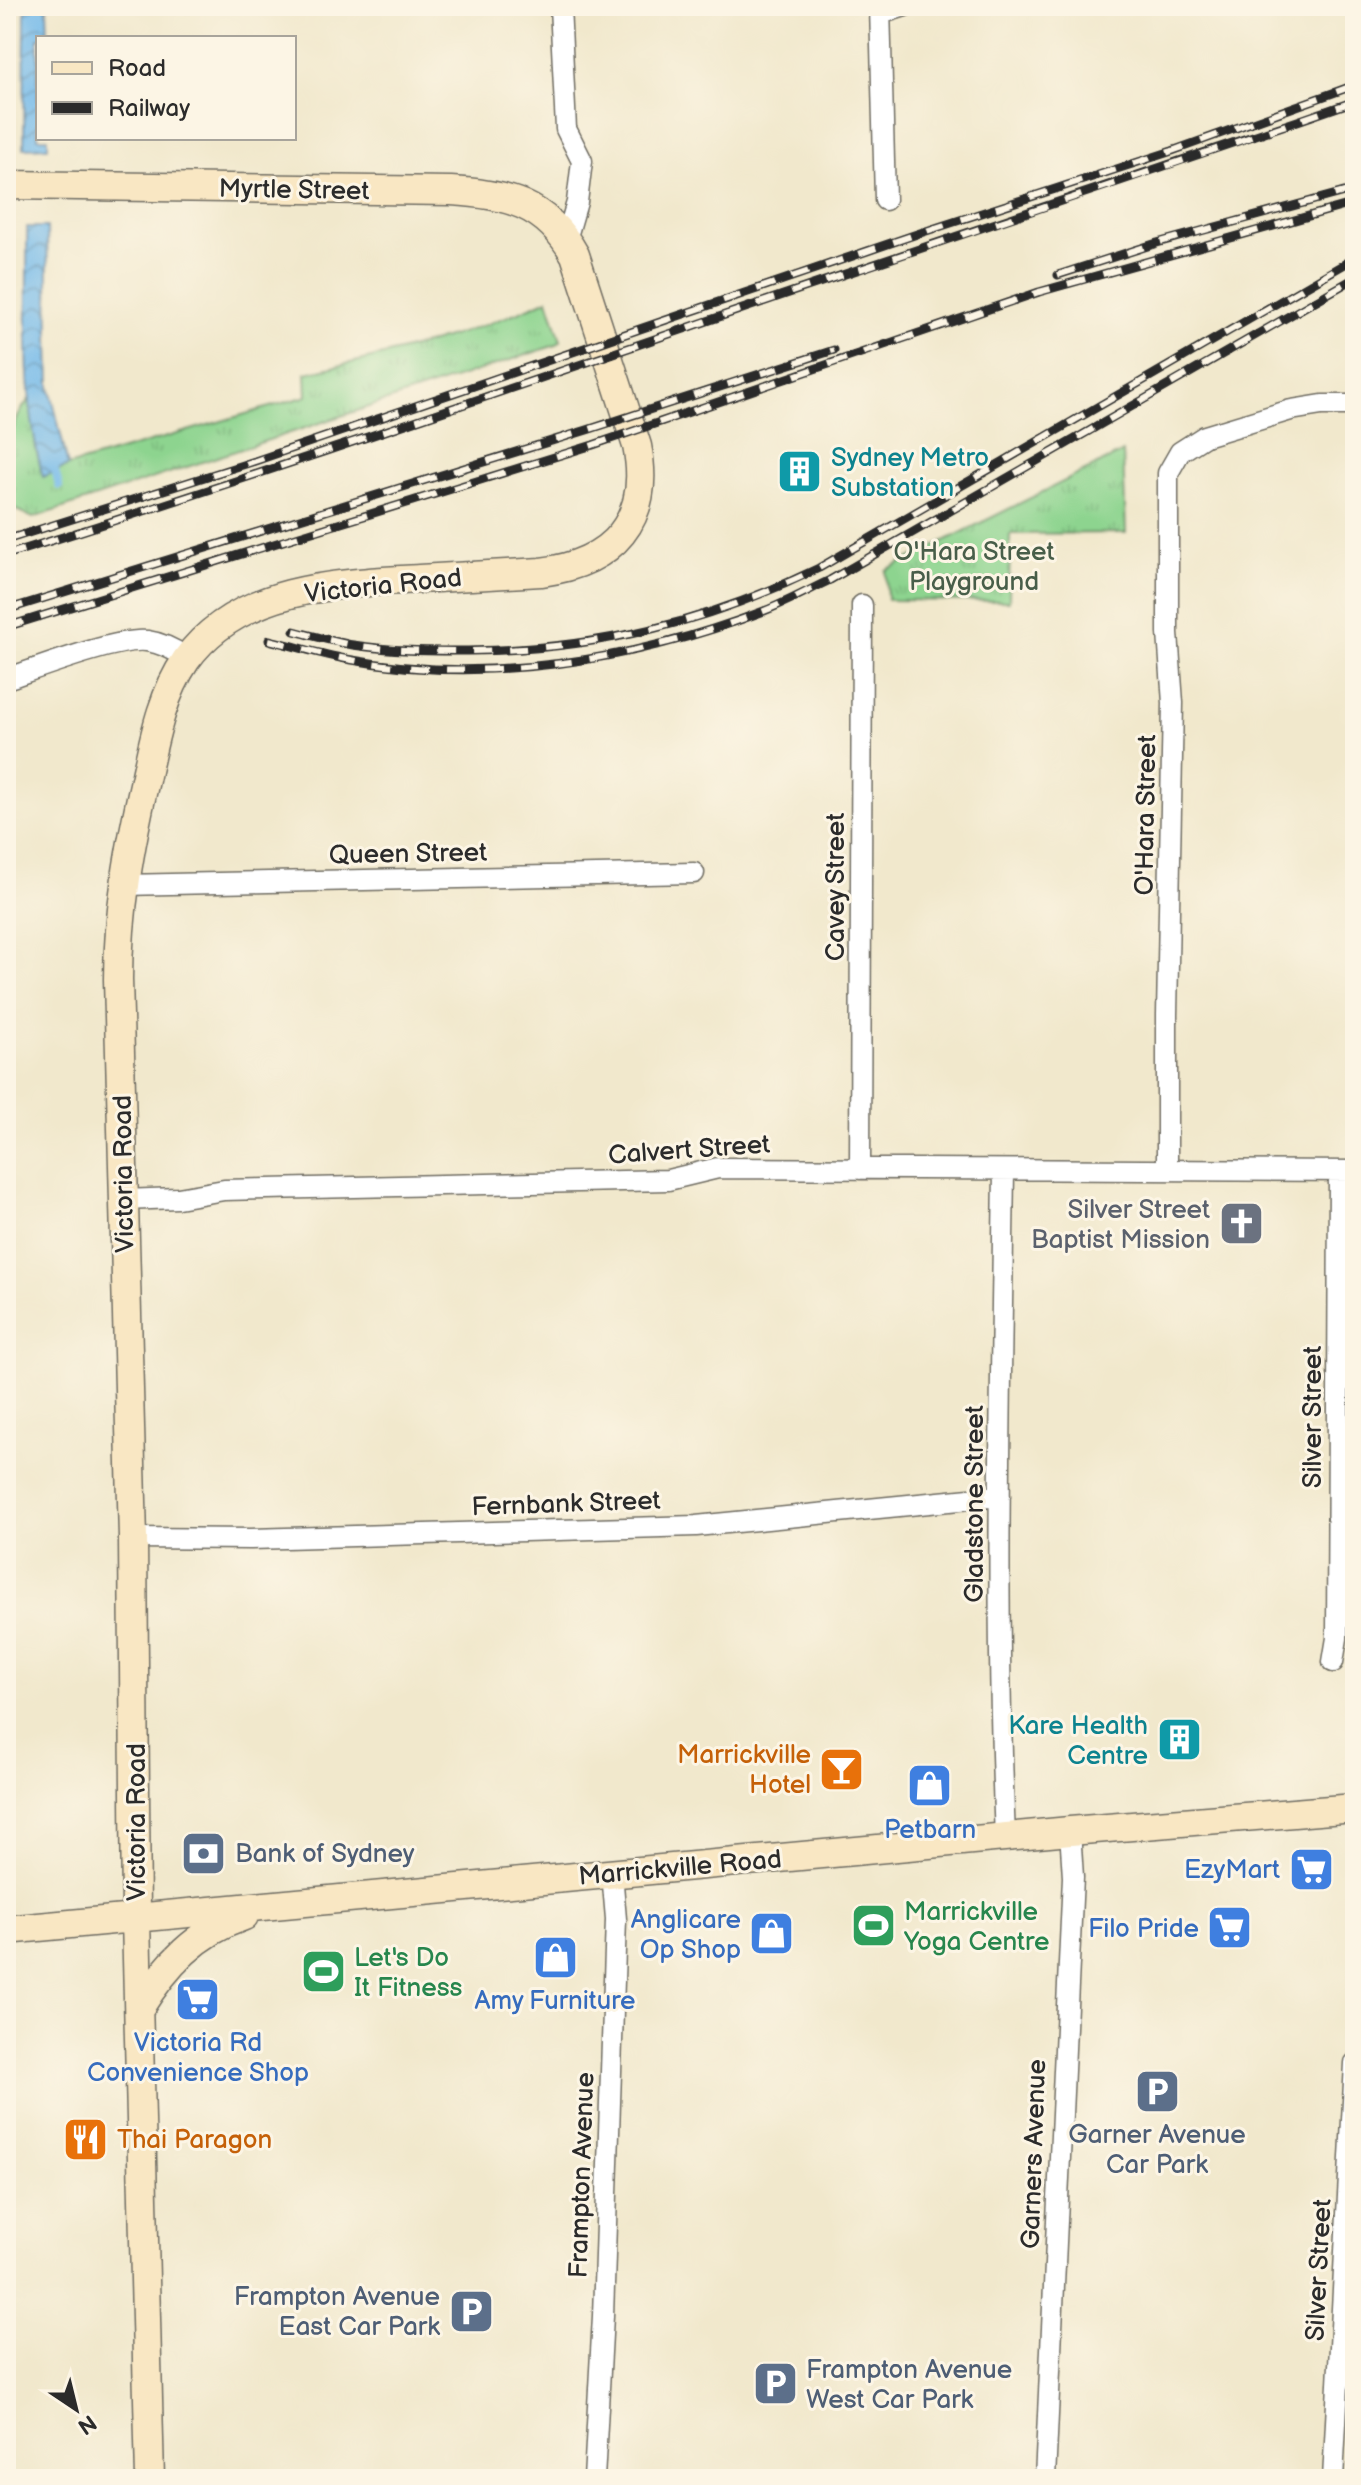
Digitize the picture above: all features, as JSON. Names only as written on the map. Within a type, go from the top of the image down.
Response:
[{"type":"street","points":[[560,6],[566,129],[582,161],[577,202],[566,240]]},
{"type":"street","points":[[885,200],[880,10],[905,6]]},
{"type":"street","name":"Myrtle Street","points":[[6,185],[490,193],[520,203],[544,217],[566,240]]},
{"type":"street","name":"Victoria Road","points":[[150,2479],[136,1919],[133,1538],[118,979],[118,932],[123,885],[163,706],[187,658],[214,629],[253,606],[296,593],[361,582],[566,569],[589,561],[615,543],[639,496],[642,472],[637,446],[585,285],[566,240]]},
{"type":"street","name":"O'Hara Street","points":[[1167,1170],[1173,703],[1168,633],[1167,480],[1173,461],[1192,443],[1217,433],[1291,410],[1322,405],[1355,405]]},
{"type":"street","name":"Cavey Street","points":[[860,1169],[862,605]]},
{"type":"street","points":[[6,679],[104,648],[138,641],[170,647],[187,658]]},
{"type":"street","name":"Queen Street","points":[[123,885],[694,873]]},
{"type":"street","name":"Calvert Street","points":[[123,1200],[178,1198],[224,1190],[668,1180],[718,1168],[1347,1171]]},
{"type":"street","name":"Gladstone Street","points":[[1004,1171],[1000,1668],[1005,1837]]},
{"type":"street","name":"Silver Street","points":[[1333,1662],[1337,1638],[1347,1171]]},
{"type":"street","name":"Fernbank Street","points":[[133,1538],[251,1539],[696,1526],[1000,1496]]},
{"type":"street","name":"Marrickville Road","points":[[6,1930],[1070,1831],[1355,1808]]},
{"type":"street","name":"Garners Avenue","points":[[1045,2479],[1073,1877],[1070,1831]]},
{"type":"street","name":"Frampton Avenue","points":[[594,2479],[603,2316],[616,1919],[612,1873]]},
{"type":"street","points":[[140,2007],[170,1966],[200,1937],[227,1922],[272,1906]]},
{"type":"street","name":"Silver Street","points":[[1333,2479],[1355,2063]]},
{"type":"green space","points":[[548,299],[561,341],[556,345],[33,518],[6,505],[11,434],[31,397],[36,449],[44,476],[68,466],[307,396],[306,373],[429,343]]},
{"type":"green space","name":"O'Hara Street Playground","points":[[1123,452],[1126,533],[1010,534],[1009,601],[887,600],[886,570]]},
{"type":"water","points":[[25,6],[47,6],[48,36],[36,36],[36,140],[48,140],[48,147],[24,148]]},
{"type":"water","points":[[27,227],[47,227],[50,387],[68,466],[43,477],[31,416]]},
{"type":"waterway","points":[[53,464],[59,486]]},
{"type":"railway","points":[[6,540],[255,461],[917,234],[1172,151],[1355,85]]},
{"type":"railway","points":[[6,555],[397,427],[1355,101]]},
{"type":"railway","points":[[1058,275],[1157,243],[1355,189]]},
{"type":"railway","points":[[6,627],[593,445],[1039,292],[1355,203]]},
{"type":"railway","points":[[294,631],[346,644],[382,648],[439,651],[515,649],[605,639],[649,630],[734,604],[819,568],[1355,258]]},
{"type":"railway","points":[[269,640],[346,659],[452,670],[558,664],[611,655],[714,628],[773,607],[830,580],[1355,278]]},
{"type":"railway","points":[[6,610],[834,350]]},
{"type":"place","name":"Sydney Metro Substation","points":[[800,472]]},
{"type":"place","name":"Silver Street Baptist Mission","points":[[1241,1224]]},
{"type":"place","name":"Kare Health Centre","points":[[1179,1740]]},
{"type":"place","name":"Marrickville Hotel","points":[[842,1769]]},
{"type":"place","name":"Petbarn","points":[[930,1786]]},
{"type":"place","name":"Bank of Sydney","points":[[204,1853]]},
{"type":"place","name":"EzyMart","points":[[1311,1869]]},
{"type":"place","name":"Marrickville Yoga Centre","points":[[873,1926]]},
{"type":"place","name":"Filo Pride","points":[[1230,1928]]},
{"type":"place","name":"Anglicare Op Shop","points":[[772,1934]]},
{"type":"place","name":"Amy Furniture","points":[[555,1957]]},
{"type":"place","name":"Let's Do It Fitness","points":[[323,1972]]},
{"type":"place","name":"Victoria Rd Convenience Shop","points":[[198,1999]]},
{"type":"place","name":"Garner Avenue Car Park","points":[[1157,2091]]},
{"type":"place","name":"Thai Paragon","points":[[86,2139]]},
{"type":"place","name":"Frampton Avenue East Car Park","points":[[471,2311]]},
{"type":"place","name":"Frampton Avenue West Car Park","points":[[775,2384]]}]
